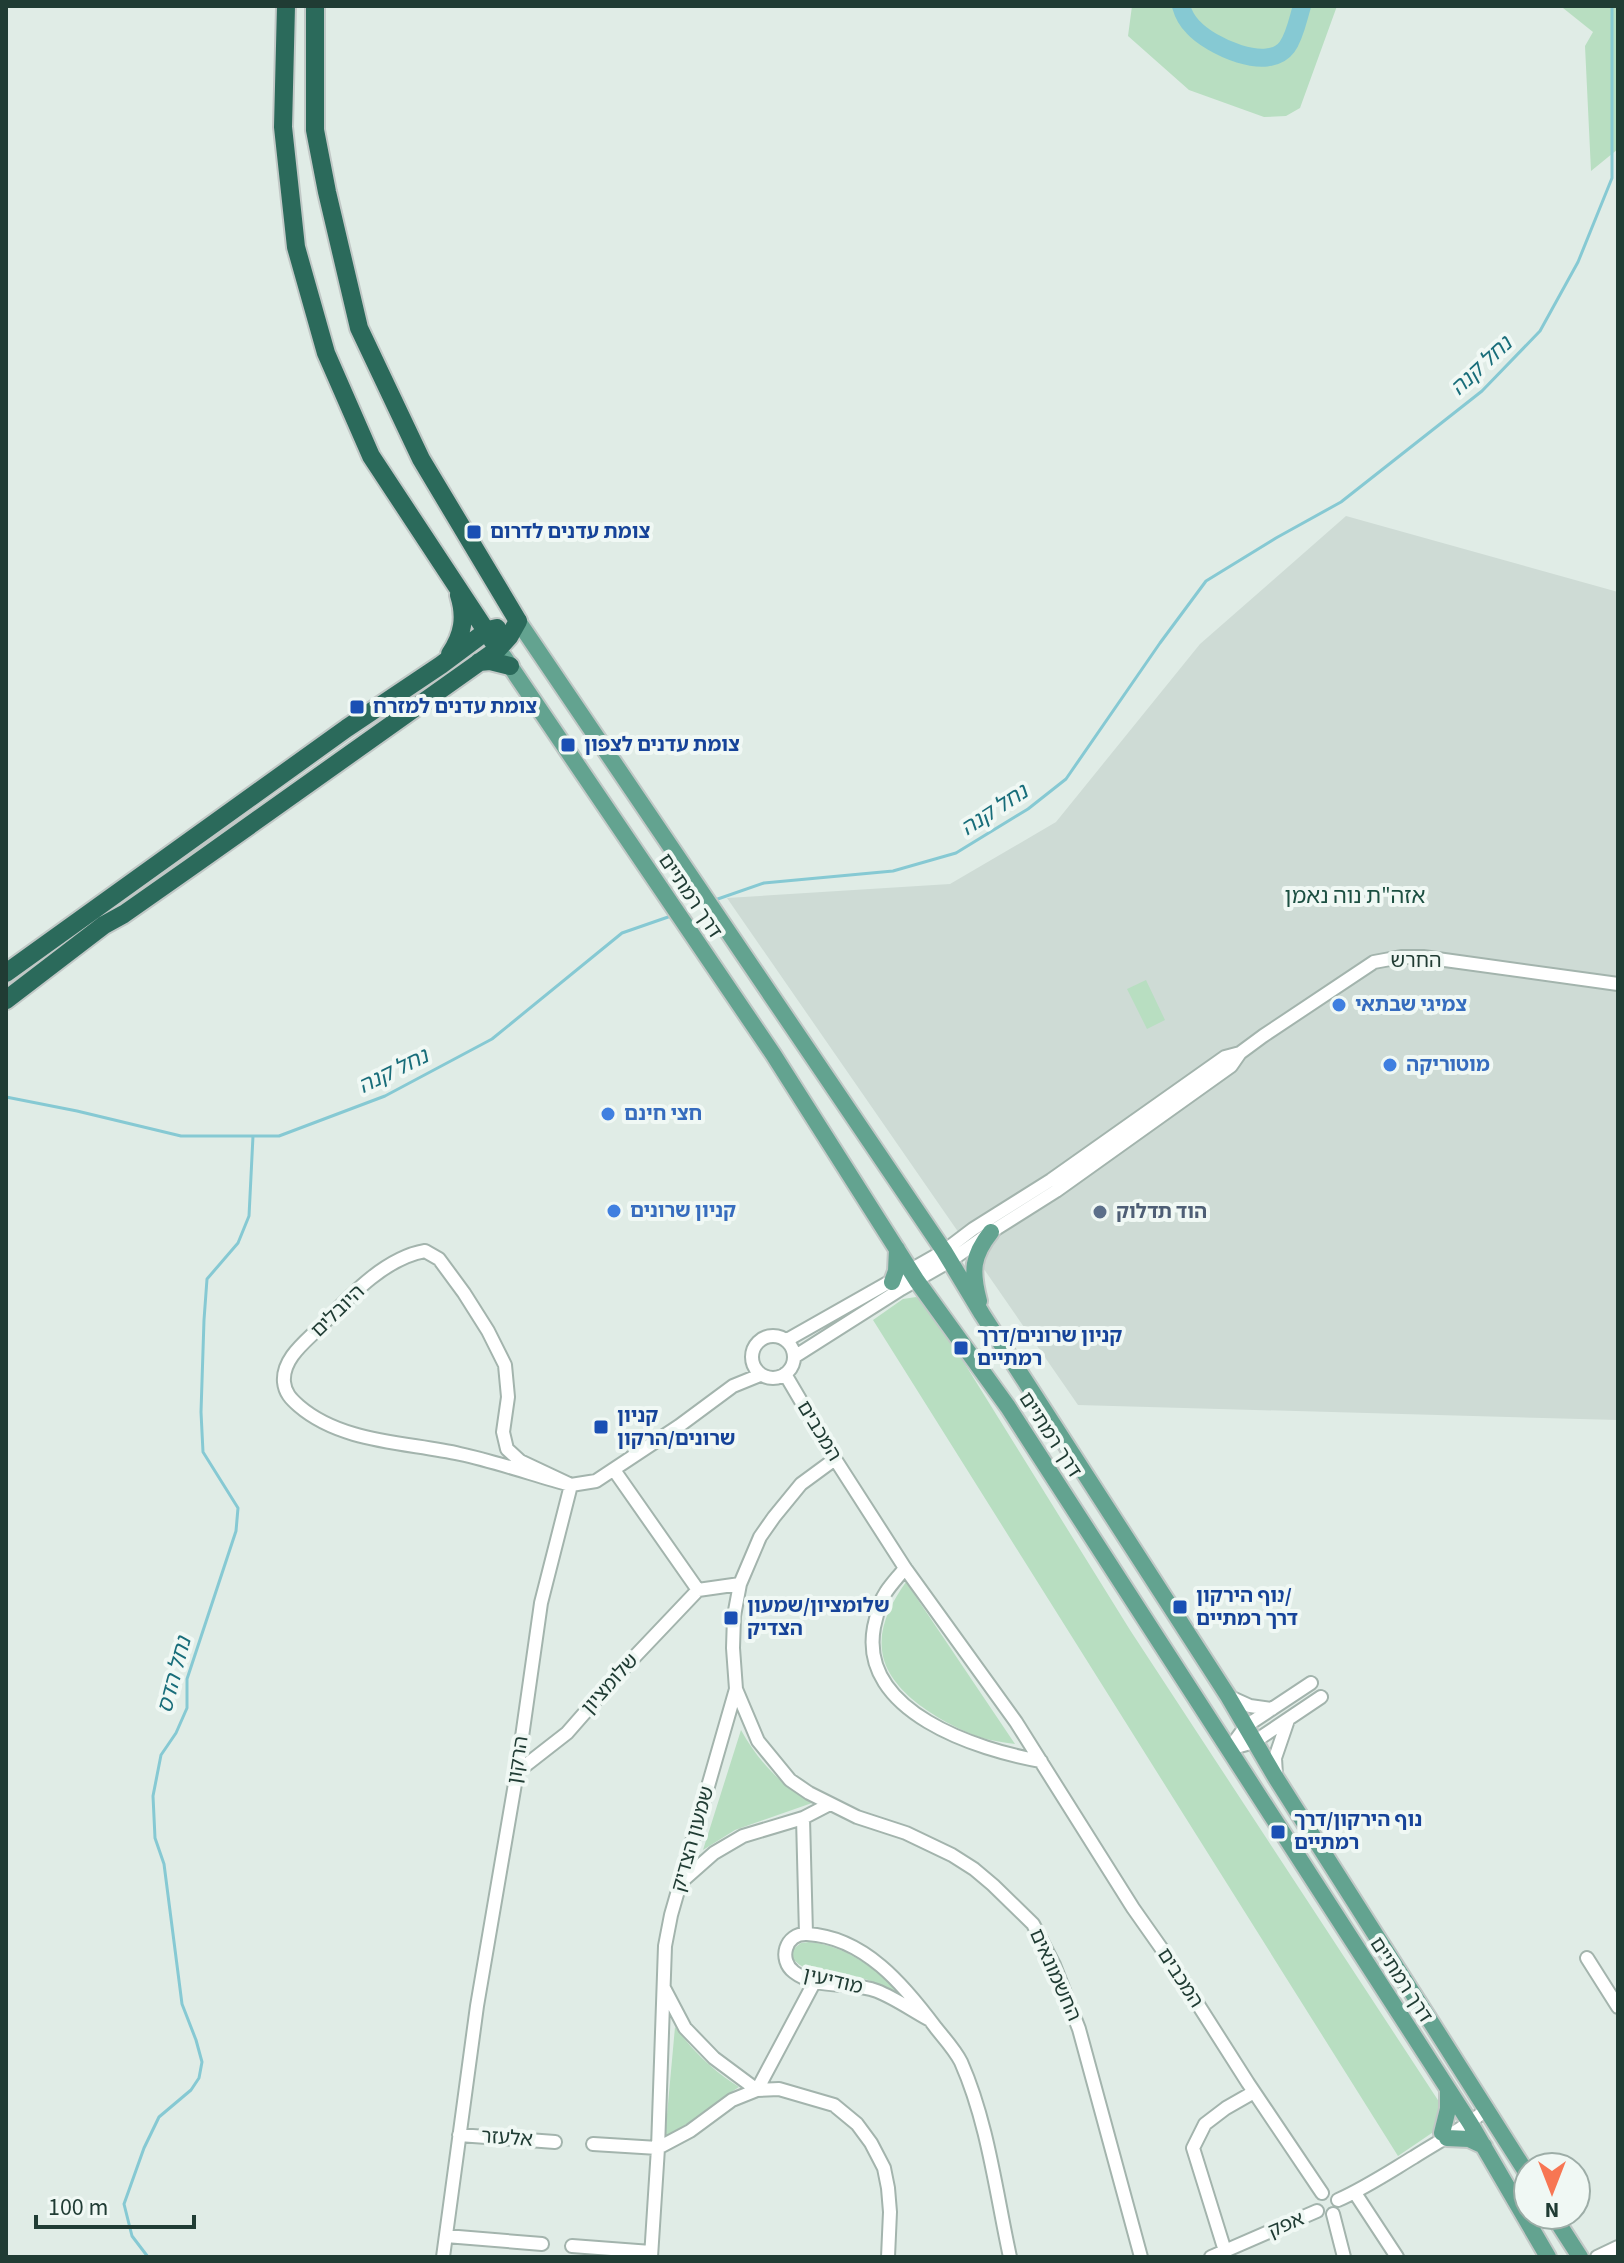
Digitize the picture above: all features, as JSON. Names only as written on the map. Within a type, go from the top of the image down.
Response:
[{"type":"highway","points":[[286,6],[283,127],[296,247],[326,353],[371,456],[498,649]]},
{"type":"highway","points":[[315,6],[315,130],[359,328],[421,459],[518,621]]},
{"type":"highway","points":[[441,665],[457,643],[463,624],[461,599],[456,585]]},
{"type":"highway","points":[[6,973],[488,630],[518,621]]},
{"type":"highway","points":[[6,1000],[104,925],[124,914],[498,649],[518,621]]},
{"type":"highway","points":[[476,663],[490,661],[510,666]]},
{"type":"main road","name":"דרך רמתיים","points":[[518,621],[947,1256],[1513,2151]]},
{"type":"main road","name":"דרך רמתיים","points":[[498,649],[798,1092],[914,1276],[1008,1407],[1468,2120],[1548,2257]]},
{"type":"main road","points":[[982,1314],[974,1264],[977,1253],[991,1232]]},
{"type":"main road","points":[[897,1249],[896,1286],[919,1289],[928,1295]]},
{"type":"main road","points":[[1448,2089],[1445,2136],[1469,2139],[1484,2147]]},
{"type":"main road","points":[[1563,2231],[1580,2257]]},
{"type":"street","name":"החרש","points":[[947,1256],[1056,1191],[1207,1084],[1231,1066],[1240,1053],[1367,966],[1391,958],[1439,958],[1618,984]]},
{"type":"street","name":"החרש","points":[[947,1256],[973,1229],[1051,1180],[1225,1057],[1240,1053]]},
{"type":"street","name":"היובלים","points":[[425,1251],[439,1259],[464,1293],[505,1365],[508,1397],[503,1432],[507,1449],[520,1461],[571,1485],[462,1454],[346,1432],[313,1418],[288,1396],[284,1381],[286,1363],[342,1305],[389,1264],[409,1254],[425,1251]]},
{"type":"street","points":[[787,1340],[896,1286],[947,1256]]},
{"type":"street","points":[[794,1357],[896,1286]]},
{"type":"street","points":[[571,1485],[596,1481],[614,1470],[733,1386],[760,1375],[775,1378],[785,1374],[794,1357],[787,1340],[774,1335],[761,1339],[753,1349],[752,1363],[733,1386]]},
{"type":"street","points":[[752,1363],[760,1375]]},
{"type":"street","name":"המכבים","points":[[785,1374],[905,1568],[983,1674],[1322,2193]]},
{"type":"street","name":"שמעון הצדיק","points":[[651,2254],[665,1946],[671,1915],[736,1689],[734,1616],[740,1584],[760,1537],[774,1517],[801,1484],[835,1459]]},
{"type":"street","points":[[614,1470],[698,1590],[740,1584]]},
{"type":"street","name":"הרקון","points":[[443,2257],[477,2006],[517,1772],[541,1603],[571,1485]]},
{"type":"street","points":[[905,1568],[885,1594],[877,1612],[873,1634],[873,1653],[878,1671],[888,1688],[922,1717],[956,1737],[1006,1755],[1041,1761]]},
{"type":"street","name":"שלומציון","points":[[517,1772],[567,1733],[698,1590]]},
{"type":"street","points":[[1229,1749],[1246,1726],[1311,1683]]},
{"type":"street","name":"החשמונאים","points":[[736,1689],[758,1741],[790,1780],[857,1817],[906,1833],[952,1855],[993,1885],[1033,1924],[1054,1965],[1079,2029],[1141,2257]]},
{"type":"street","points":[[1228,1696],[1250,1706],[1272,1709]]},
{"type":"street","points":[[1229,1749],[1254,1742],[1321,1697]]},
{"type":"street","points":[[1276,1778],[1275,1758],[1289,1720]]},
{"type":"street","points":[[680,1883],[714,1853],[743,1836],[803,1818],[830,1804]]},
{"type":"street","points":[[803,1818],[806,1934]]},
{"type":"street","name":"מודיעין","points":[[930,2020],[876,1990],[801,1977],[787,1963],[785,1949],[789,1940],[806,1934],[827,1938],[870,1957],[890,1974],[930,2020],[960,2059],[981,2119],[1010,2257]]},
{"type":"street","points":[[1587,1958],[1618,2007]]},
{"type":"street","points":[[757,2090],[815,1981]]},
{"type":"street","points":[[664,1988],[685,2028],[714,2058],[757,2090]]},
{"type":"street","points":[[593,2144],[658,2148],[690,2131],[732,2100],[757,2090],[779,2089],[834,2105],[857,2124],[884,2168],[890,2212],[888,2257]]},
{"type":"street","points":[[1225,2251],[1193,2148],[1205,2124],[1254,2092]]},
{"type":"street","points":[[1338,2200],[1355,2193],[1487,2109]]},
{"type":"street","name":"אלעזר","points":[[459,2135],[555,2142]]},
{"type":"street","points":[[1322,2193],[1333,2194],[1338,2200],[1338,2208],[1333,2214],[1326,2216],[1317,2211],[1315,2201],[1322,2193]]},
{"type":"street","points":[[1355,2193],[1397,2257]]},
{"type":"street","name":"אפק","points":[[1211,2257],[1317,2211]]},
{"type":"street","points":[[1333,2214],[1344,2257]]},
{"type":"street","points":[[446,2236],[542,2244]]},
{"type":"street","points":[[572,2246],[651,2254]]},
{"type":"street","points":[[1597,2257],[1618,2247]]},
{"type":"shaded area","points":[[1346,516],[1618,592],[1618,1420],[1078,1405],[727,898],[950,884],[1056,822],[1200,644]]},
{"type":"green space","points":[[1132,6],[1337,6],[1300,108],[1286,116],[1264,117],[1189,90],[1128,36]]},
{"type":"green space","points":[[1522,6],[1618,6],[1618,149],[1591,171],[1585,46],[1593,32],[1563,8]]},
{"type":"green space","points":[[1146,980],[1165,1020],[1147,1029],[1127,989]]},
{"type":"green space","points":[[916,1297],[927,1303],[1130,1630],[1451,2120],[1398,2156],[873,1320],[903,1299]]},
{"type":"green space","points":[[906,1582],[1015,1744],[979,1737],[950,1724],[905,1693],[894,1679],[882,1650],[883,1632],[891,1606]]},
{"type":"green space","points":[[741,1730],[771,1771],[812,1803],[735,1830],[703,1850]]},
{"type":"green space","points":[[809,1942],[848,1953],[881,1975],[900,1994],[858,1977],[823,1974],[800,1965],[792,1958],[792,1950],[801,1943]]},
{"type":"green space","points":[[675,2027],[704,2060],[739,2087],[665,2137]]},
{"type":"waterway","points":[[1181,6],[1191,25],[1212,42],[1239,54],[1267,58],[1287,47],[1302,6]]},
{"type":"waterway","name":"נחל קנה","points":[[712,901],[764,883],[893,871],[956,853],[1028,809],[1066,779],[1206,581],[1341,502],[1482,391],[1540,331],[1578,262],[1612,178],[1612,6]]},
{"type":"waterway","name":"נחל קנה","points":[[682,912],[701,905]]},
{"type":"waterway","name":"נחל קנה","points":[[6,1097],[181,1136],[279,1136],[385,1096],[492,1039],[622,933],[671,916]]},
{"type":"waterway","name":"נחל הדס","points":[[148,2257],[132,2236],[124,2204],[159,2117],[191,2090],[199,2078],[202,2062],[182,2004],[164,1864],[155,1838],[153,1796],[161,1755],[176,1733],[187,1708],[187,1679],[236,1531],[238,1508],[203,1452],[204,1320],[207,1279],[238,1243],[249,1216],[253,1136]]},
{"type":"place","name":"צומת עדנים לדרום","points":[[474,532]]},
{"type":"place","name":"צומת עדנים למזרח","points":[[357,707]]},
{"type":"place","name":"צומת עדנים לצפון","points":[[568,745]]},
{"type":"place","name":"צמיגי שבתאי","points":[[1339,1005]]},
{"type":"place","name":"מוטוריקה","points":[[1390,1065]]},
{"type":"place","name":"חצי חינם","points":[[608,1114]]},
{"type":"place","name":"קניון שרונים","points":[[614,1211]]},
{"type":"place","name":"הוד תדלוק","points":[[1100,1212]]},
{"type":"place","name":"קניון שרונים/דרך רמתיים","points":[[961,1348]]},
{"type":"place","name":"קניון שרונים/הרקון","points":[[601,1427]]},
{"type":"place","name":"נוף הירקון/ דרך רמתיים","points":[[1180,1607]]},
{"type":"place","name":"שלומציון/שמעון הצדיק","points":[[731,1618]]},
{"type":"place","name":"נוף הירקון/דרך רמתיים","points":[[1278,1832]]},
{"type":"district","name":"אזה\"ת נוה נאמן","points":[[1355,896]]}]
